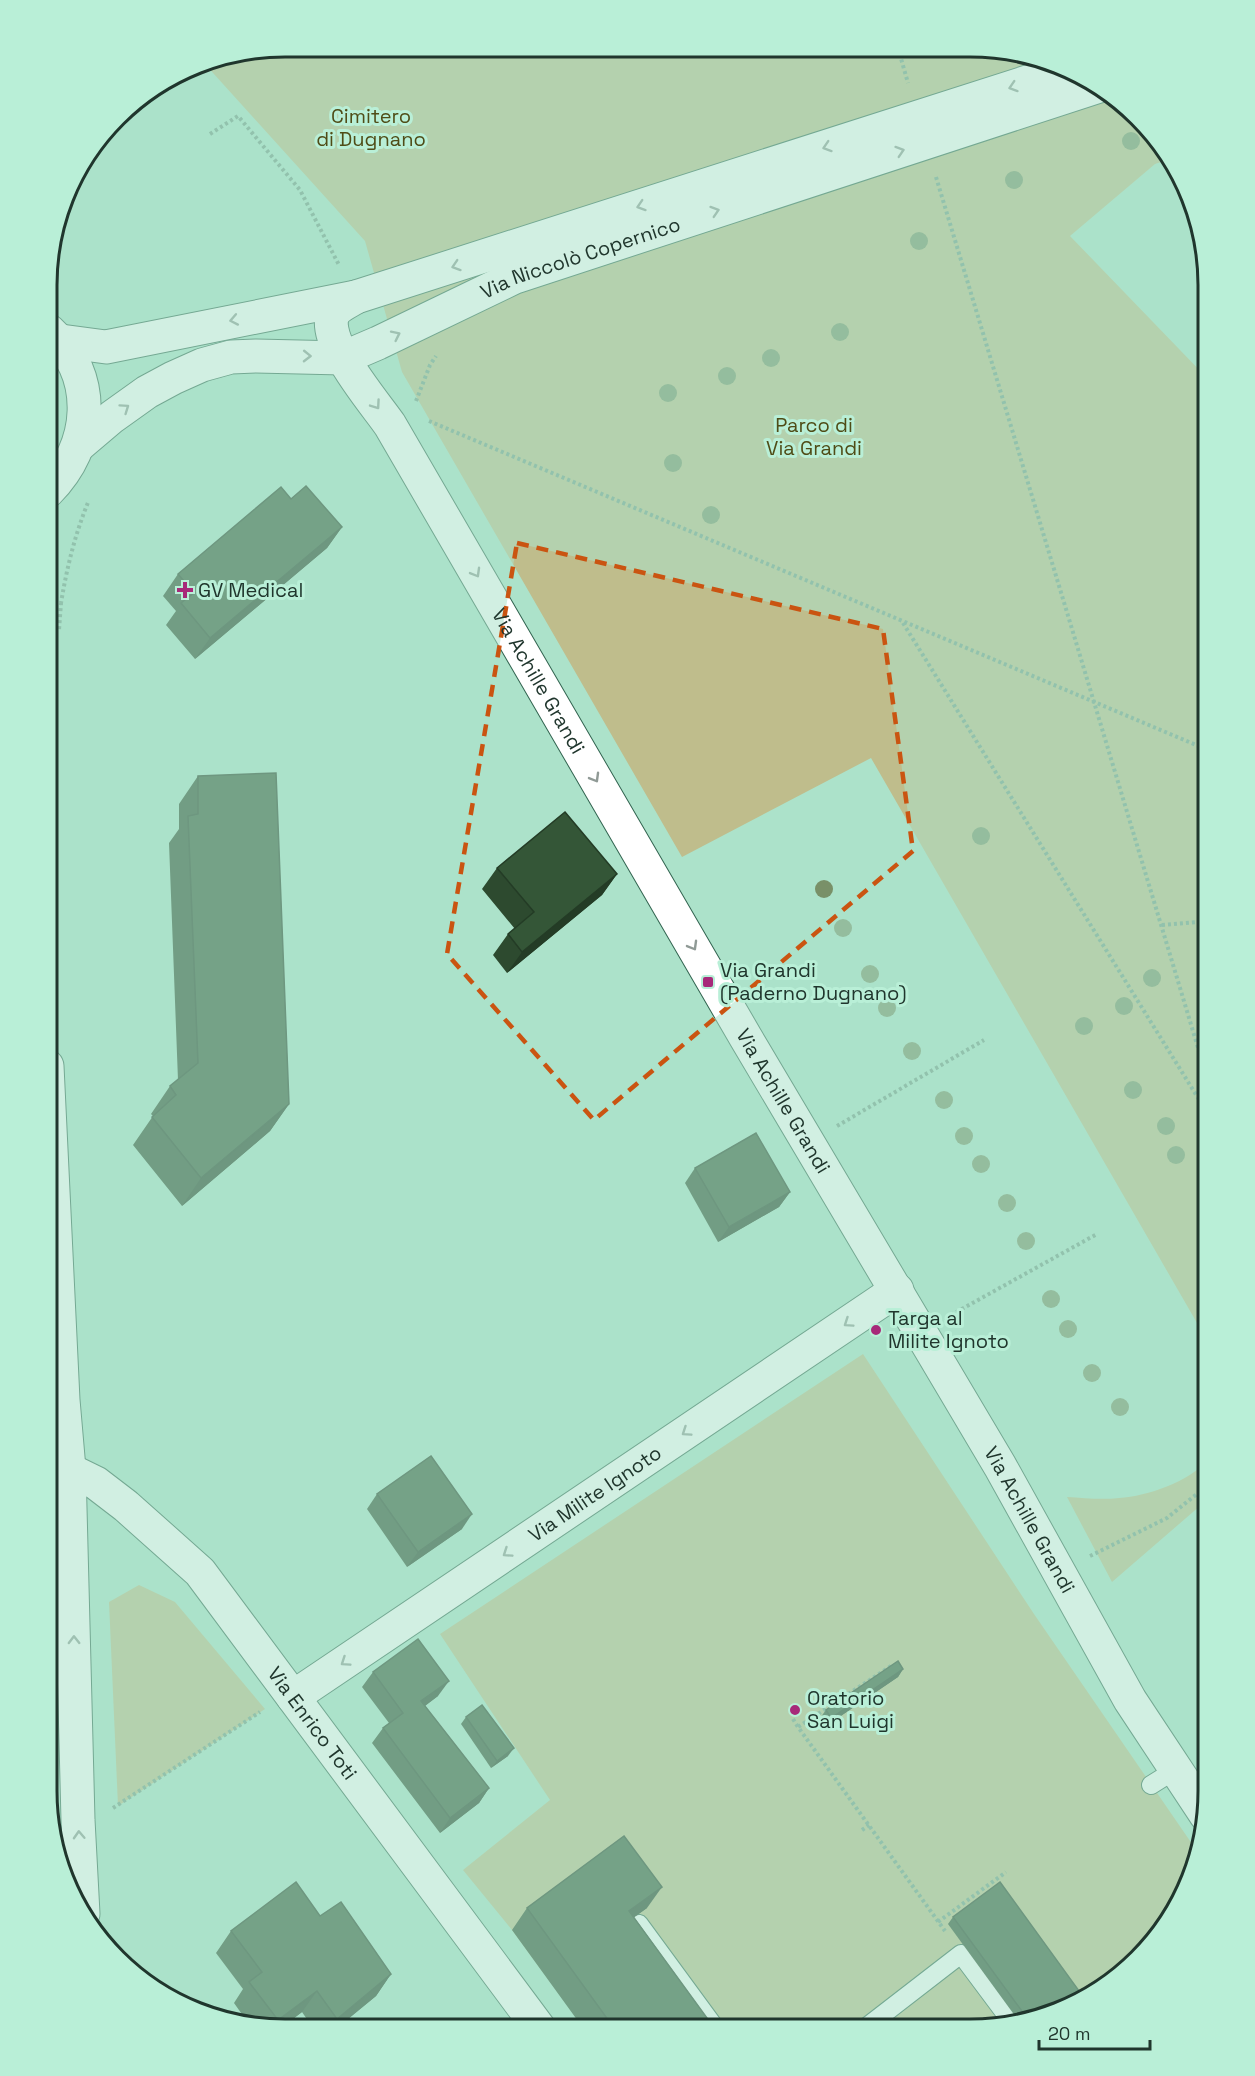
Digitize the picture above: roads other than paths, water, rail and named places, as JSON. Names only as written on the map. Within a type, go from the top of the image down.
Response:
[{"type":"street","name":"Via Niccolò Copernico","points":[[79,445],[147,392],[202,365],[231,357],[343,358],[515,277],[922,130],[1056,74]]},
{"type":"street","name":"Via Niccolò Copernico","points":[[57,336],[106,347],[356,297],[922,130],[1087,90]]},
{"type":"street","name":"Via Achille Grandi","points":[[356,297],[335,311],[331,322],[333,337],[343,358],[401,419],[808,1142],[1006,1476],[1130,1700],[1163,1778],[1198,1808]]},
{"type":"street","points":[[57,339],[75,363],[83,387],[85,414],[79,445],[68,469],[57,482]]},
{"type":"street","points":[[57,1275],[63,1400],[58,1464],[82,1894]]},
{"type":"street","name":"Via Milite Ignoto","points":[[293,1697],[897,1290]]},
{"type":"street","name":"Via Enrico Toti","points":[[58,1464],[96,1483],[126,1506],[200,1572],[532,2019]]},
{"type":"lane","points":[[639,1924],[709,2019]]},
{"type":"lane","points":[[877,2019],[961,1954],[1007,2016]]},
{"type":"place","name":"GV Medical","points":[[185,590]]},
{"type":"place","name":"Via Grandi (Paderno Dugnano)","points":[[708,982]]},
{"type":"place","name":"Targa al Milite Ignoto","points":[[876,1330]]},
{"type":"place","name":"Oratorio San Luigi","points":[[795,1710]]},
{"type":"park label","name":"Cimitero di Dugnano","points":[[371,128]]},
{"type":"park label","name":"Parco di Via Grandi","points":[[814,436]]}]
